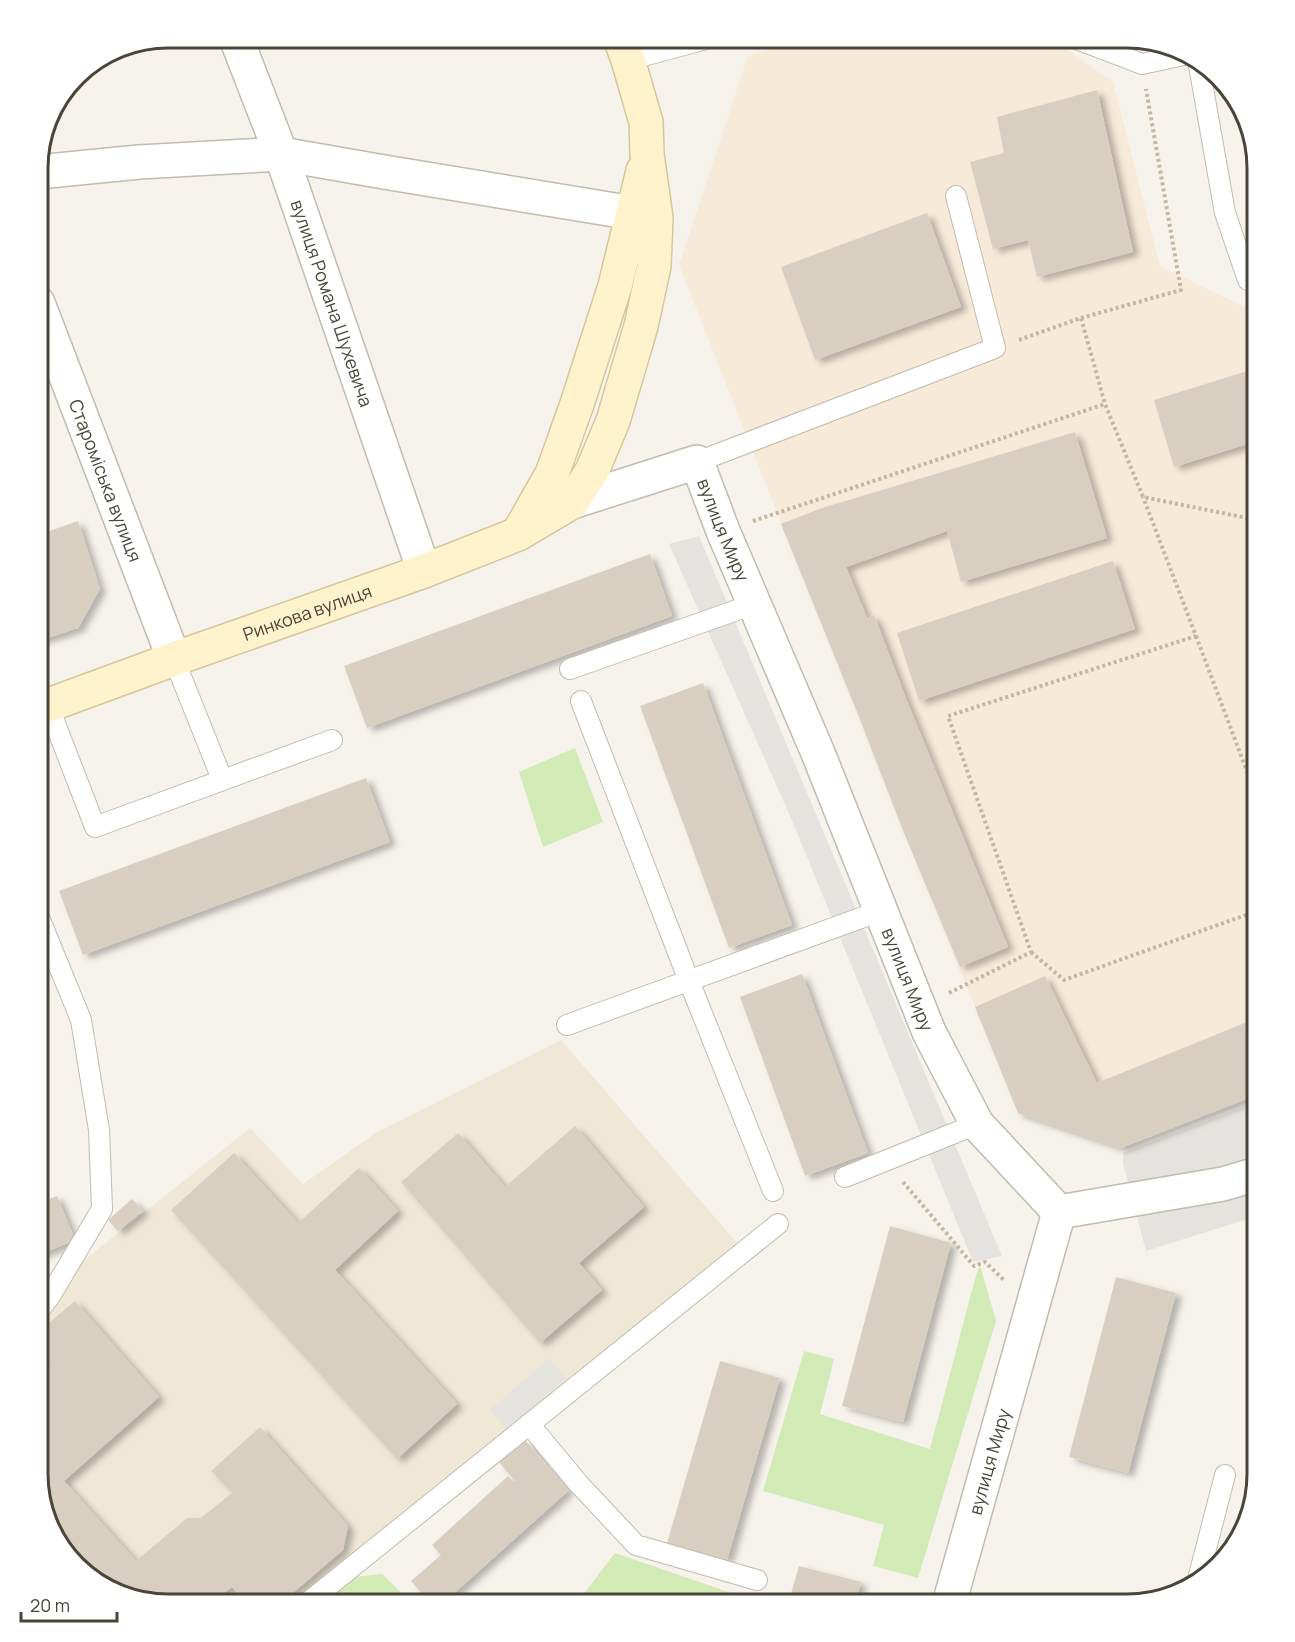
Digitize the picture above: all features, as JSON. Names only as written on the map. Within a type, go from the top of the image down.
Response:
[{"type":"main road","points":[[572,502],[592,471],[613,421],[641,326],[654,266],[656,218],[647,154],[646,122],[624,49]]},
{"type":"main road","points":[[518,534],[552,474],[573,414],[615,286],[647,154]]},
{"type":"main road","name":"Ринкова вулиця","points":[[48,705],[424,571],[518,534],[572,502]]},
{"type":"street","name":"вулиця Романа Шухевича","points":[[240,48],[281,154],[424,571]]},
{"type":"street","points":[[48,171],[140,162],[281,154],[633,213]]},
{"type":"street","name":"Староміська вулиця","points":[[48,329],[174,659]]},
{"type":"street","name":"вулиця Миру","points":[[572,502],[697,462],[723,531],[818,753],[929,1032],[977,1124],[1059,1212],[953,1594]]},
{"type":"street","points":[[1059,1212],[1223,1184],[1247,1177]]},
{"type":"lane","points":[[1100,48],[1142,64],[1173,57]]},
{"type":"lane","points":[[1200,73],[1225,213],[1247,277]]},
{"type":"lane","points":[[697,462],[995,348],[956,196]]},
{"type":"lane","points":[[570,669],[754,604]]},
{"type":"lane","points":[[174,659],[222,779]]},
{"type":"lane","points":[[581,701],[688,981],[773,1191]]},
{"type":"lane","points":[[48,719],[95,827],[332,740]]},
{"type":"lane","points":[[567,1025],[880,911]]},
{"type":"lane","points":[[48,939],[81,1020],[99,1130],[102,1209],[48,1298]]},
{"type":"lane","points":[[845,1177],[977,1124]]},
{"type":"lane","points":[[320,1594],[778,1224]]},
{"type":"lane","points":[[529,1424],[578,1483],[636,1545],[757,1580]]},
{"type":"lane","points":[[1201,1568],[1225,1474]]},
{"type":"path","points":[[995,348],[1081,318],[1181,290],[1142,64]]},
{"type":"path","points":[[1081,318],[1105,404],[1197,636],[1247,771]]},
{"type":"path","points":[[723,531],[1105,404]]},
{"type":"path","points":[[1143,497],[1247,518]]},
{"type":"path","points":[[1197,636],[948,716],[1031,952],[1064,980],[1247,915]]},
{"type":"path","points":[[919,1008],[1031,952]]},
{"type":"path","points":[[885,1161],[974,1266],[985,1262],[1009,1286]]},
{"type":"shaded area","points":[[774,48],[1065,48],[1113,82],[1160,266],[1247,308],[1247,1099],[1121,1148],[1018,1113],[902,828],[679,265],[748,56]]},
{"type":"shaded area","points":[[699,536],[1002,1256],[973,1262],[791,818],[669,544]]},
{"type":"shaded area","points":[[561,1040],[738,1244],[314,1594],[152,1593],[122,1585],[101,1574],[68,1541],[54,1513],[50,1497],[48,1289],[250,1128],[303,1184],[377,1132]]},
{"type":"shaded area","points":[[1247,1106],[1247,1219],[1146,1251],[1123,1163],[1123,1153]]},
{"type":"shaded area","points":[[549,1358],[566,1378],[507,1430],[490,1410]]},
{"type":"green space","points":[[575,748],[603,822],[543,847],[519,772]]},
{"type":"green space","points":[[980,1265],[996,1321],[918,1578],[873,1566],[884,1525],[763,1491],[804,1351],[834,1359],[820,1414],[930,1449]]},
{"type":"green space","points":[[615,1553],[734,1594],[584,1594]]},
{"type":"green space","points":[[382,1574],[403,1594],[334,1594],[353,1577]]},
{"type":"building","points":[[1097,90],[1133,252],[1037,277],[1028,240],[993,249],[970,162],[1004,153],[997,117]]},
{"type":"building","points":[[927,213],[961,307],[815,360],[781,267]]},
{"type":"building","points":[[1247,371],[1247,444],[1174,467],[1154,400]]},
{"type":"building","points":[[1075,432],[1107,538],[961,582],[947,531],[846,567],[867,618],[874,615],[1008,947],[960,967],[781,524],[822,508]]},
{"type":"building","points":[[78,521],[100,589],[78,628],[48,638],[48,532]]},
{"type":"building","points":[[650,554],[672,616],[367,728],[344,666]]},
{"type":"building","points":[[1113,561],[1135,629],[919,701],[897,633]]},
{"type":"building","points":[[703,683],[792,925],[729,948],[640,706]]},
{"type":"building","points":[[366,778],[390,842],[83,955],[59,891]]},
{"type":"building","points":[[802,974],[868,1153],[805,1176],[740,997]]},
{"type":"building","points":[[1045,976],[1097,1083],[1247,1022],[1247,1099],[1121,1148],[1018,1113],[975,1007]]},
{"type":"building","points":[[575,1126],[644,1207],[579,1263],[602,1290],[540,1343],[401,1182],[458,1133],[505,1187]]},
{"type":"building","points":[[234,1153],[298,1223],[359,1168],[398,1211],[335,1270],[457,1404],[397,1459],[171,1210]]},
{"type":"building","points":[[57,1196],[75,1240],[48,1251],[48,1199]]},
{"type":"building","points":[[132,1199],[143,1211],[118,1231],[108,1220]]},
{"type":"building","points":[[890,1226],[951,1243],[903,1422],[842,1406]]},
{"type":"building","points":[[1116,1277],[1176,1293],[1128,1473],[1069,1457]]},
{"type":"building","points":[[75,1301],[159,1397],[64,1481],[136,1561],[187,1518],[201,1518],[232,1493],[211,1471],[260,1427],[348,1526],[343,1550],[292,1594],[239,1594],[232,1587],[223,1594],[152,1593],[122,1585],[101,1574],[68,1541],[54,1513],[50,1497],[48,1324]]},
{"type":"building","points":[[720,1361],[780,1378],[727,1560],[667,1543]]},
{"type":"building","points":[[525,1440],[568,1491],[453,1594],[423,1594],[411,1581],[441,1555],[432,1545],[508,1476],[534,1503],[499,1462]]},
{"type":"building","points":[[799,1566],[861,1582],[858,1594],[791,1594]]}]
